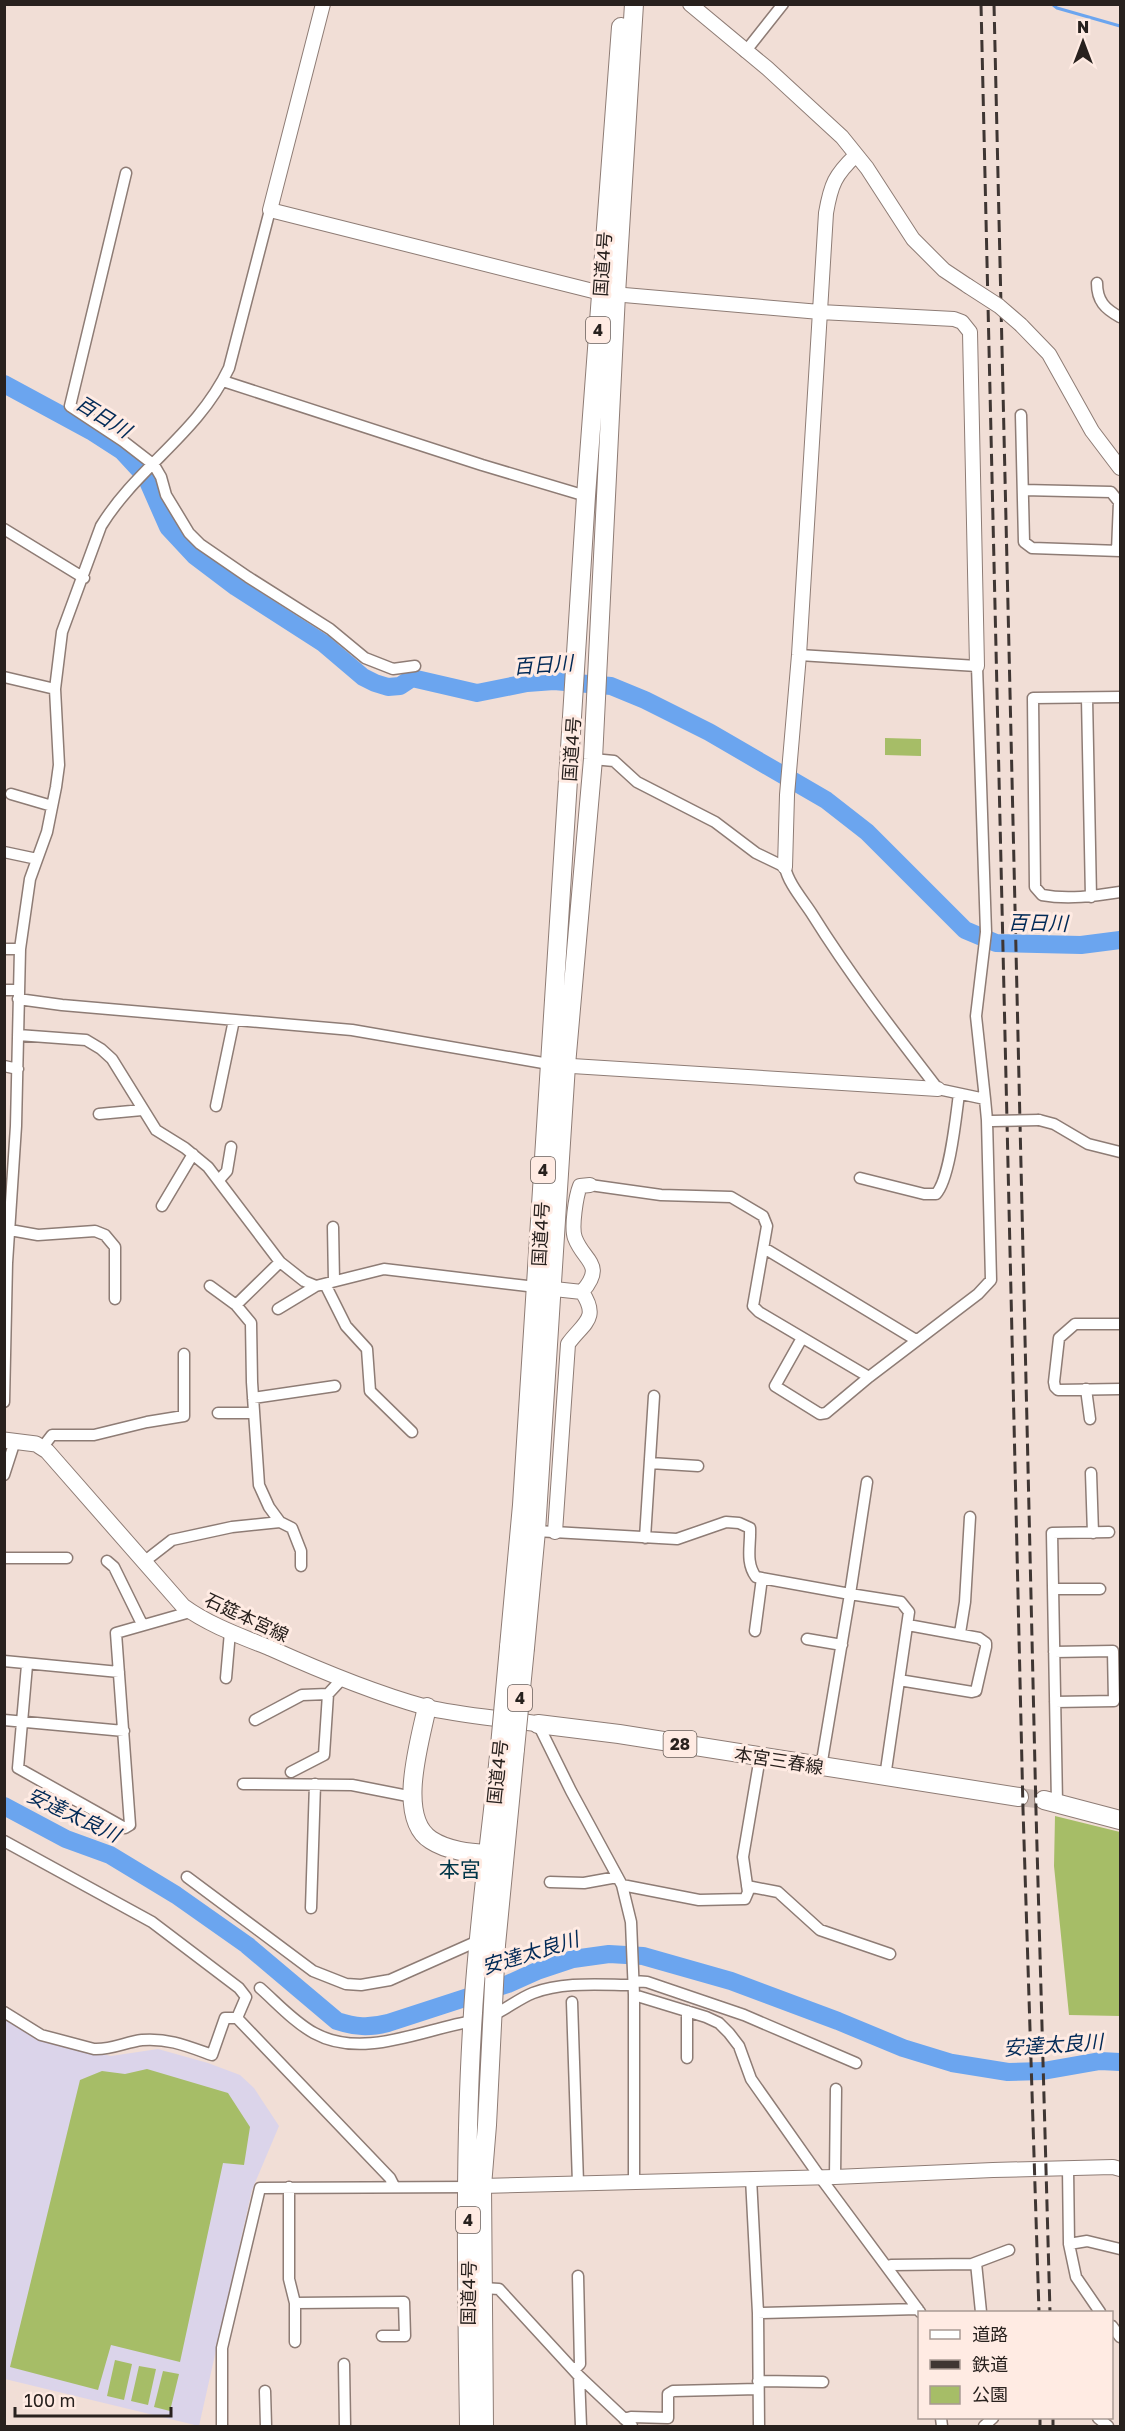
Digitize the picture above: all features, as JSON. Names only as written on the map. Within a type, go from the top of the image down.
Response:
[{"type":"main road","name":"国道4号","points":[[558,1065],[593,759],[608,293],[623,4]]},
{"type":"main road","name":"国道4号","points":[[517,1647],[536,1531],[544,1288],[558,1065],[586,496],[608,293],[634,4]]},
{"type":"main road","name":"国道4号","points":[[484,2427],[483,2288],[468,2118],[473,2017],[497,1854],[517,1647],[522,1505],[544,1288]]},
{"type":"main road","name":"石筵本宮線","points":[[10,1441],[36,1444],[42,1448],[66,1471],[190,1612],[230,1632],[341,1680],[427,1707],[538,1724]]},
{"type":"main road","points":[[427,1707],[418,1752],[413,1797],[416,1823],[429,1839],[453,1850],[497,1854]]},
{"type":"main road","name":"本宮三春線","points":[[538,1724],[619,1734],[1019,1797]]},
{"type":"main road","points":[[1050,1802],[1120,1820]]},
{"type":"main road","name":"国道4号","points":[[469,2427],[475,2187],[488,2125],[493,2014],[485,1944]]},
{"type":"street","points":[[4,1402],[9,1198],[18,1069],[20,949],[28,890],[52,806],[59,765],[55,690],[62,632],[84,578],[101,526],[134,483],[204,412],[229,368],[323,4]]},
{"type":"street","points":[[690,4],[817,112],[842,137],[913,238],[944,270],[999,306],[1049,354],[1092,430],[1120,468]]},
{"type":"street","points":[[745,52],[783,4]]},
{"type":"street","points":[[856,155],[832,182],[829,196],[799,655],[787,795],[785,867],[789,878],[877,1010],[938,1089]]},
{"type":"street","points":[[126,173],[70,406],[123,441],[152,467],[160,477],[166,495],[189,533],[200,544],[330,629],[365,658],[393,669],[415,666]]},
{"type":"street","points":[[270,210],[608,293],[820,312],[954,319],[962,322],[970,332],[977,666],[986,932],[976,1016],[985,1099],[990,1120],[991,1280],[978,1294],[916,1340],[826,1413],[820,1414],[775,1386],[802,1338]]},
{"type":"street","points":[[1097,283],[1098,297],[1102,304],[1120,317]]},
{"type":"street","points":[[223,381],[482,465],[586,496]]},
{"type":"street","points":[[1021,415],[1024,542],[1032,548],[1119,551],[1119,502],[1111,492],[1023,490]]},
{"type":"street","points":[[4,529],[84,578]]},
{"type":"street","points":[[799,655],[977,666]]},
{"type":"street","points":[[4,677],[55,690]]},
{"type":"street","points":[[1120,697],[1034,698],[1035,887],[1042,895],[1050,897],[1091,897],[1120,892]]},
{"type":"street","points":[[1087,698],[1091,897]]},
{"type":"street","points":[[593,759],[614,761],[637,783],[715,822],[756,853],[785,867]]},
{"type":"street","points":[[11,794],[52,806]]},
{"type":"street","points":[[4,852],[37,860]]},
{"type":"street","points":[[4,949],[20,949]]},
{"type":"street","points":[[4,990],[18,995],[234,1020],[352,1030],[558,1065],[938,1089],[985,1099]]},
{"type":"street","points":[[216,1106],[234,1020]]},
{"type":"street","points":[[18,1035],[86,1040],[101,1049],[112,1059],[156,1130],[193,1154],[208,1167],[280,1262],[304,1281],[325,1284]]},
{"type":"street","points":[[4,1066],[18,1069]]},
{"type":"street","points":[[860,1178],[924,1194],[936,1194],[942,1182],[952,1144],[959,1094]]},
{"type":"street","points":[[99,1114],[142,1110]]},
{"type":"street","points":[[990,1120],[1039,1120],[1054,1124],[1088,1144],[1120,1152]]},
{"type":"street","points":[[219,1180],[227,1171],[231,1147]]},
{"type":"street","points":[[162,1206],[193,1154]]},
{"type":"street","points":[[582,1292],[590,1283],[594,1271],[591,1260],[575,1237],[576,1205],[580,1186],[591,1185],[652,1194],[731,1197],[763,1216],[767,1226],[753,1306],[759,1312],[869,1377]]},
{"type":"street","points":[[333,1227],[325,1284],[346,1326],[367,1349],[370,1391],[412,1432]]},
{"type":"street","points":[[10,1230],[38,1235],[95,1231],[105,1235],[114,1247],[116,1299]]},
{"type":"street","points":[[764,1248],[916,1340]]},
{"type":"street","points":[[236,1305],[280,1262]]},
{"type":"street","points":[[278,1309],[325,1284],[384,1269],[582,1292]]},
{"type":"street","points":[[210,1286],[236,1305],[251,1323],[258,1485],[280,1522]]},
{"type":"street","points":[[555,1532],[568,1344],[587,1322],[591,1307],[582,1292]]},
{"type":"street","points":[[1120,1324],[1075,1324],[1059,1338],[1054,1387],[1058,1390],[1120,1389]]},
{"type":"street","points":[[42,1448],[52,1436],[94,1435],[184,1416],[184,1354]]},
{"type":"street","points":[[254,1398],[334,1386]]},
{"type":"street","points":[[1086,1389],[1090,1419]]},
{"type":"street","points":[[645,1538],[654,1396]]},
{"type":"street","points":[[218,1413],[254,1413]]},
{"type":"street","points":[[4,1475],[10,1441]]},
{"type":"street","points":[[650,1463],[698,1466]]},
{"type":"street","points":[[1091,1473],[1093,1533]]},
{"type":"street","points":[[821,1767],[843,1645],[867,1482]]},
{"type":"street","points":[[960,1633],[970,1517]]},
{"type":"street","points":[[145,1561],[172,1540],[232,1527],[280,1522],[292,1528],[301,1551],[301,1566]]},
{"type":"street","points":[[536,1531],[677,1539],[726,1522],[739,1523],[750,1528],[748,1559],[756,1577],[901,1602],[909,1612],[908,1624],[885,1777]]},
{"type":"street","points":[[1050,1802],[1055,1702],[1052,1533],[1109,1532]]},
{"type":"street","points":[[4,1558],[67,1558]]},
{"type":"street","points":[[107,1561],[114,1567],[142,1624]]},
{"type":"street","points":[[755,1631],[762,1578]]},
{"type":"street","points":[[1053,1589],[1100,1589]]},
{"type":"street","points":[[27,1665],[18,1768],[124,1828],[130,1825],[116,1633],[190,1612]]},
{"type":"street","points":[[899,1680],[976,1691],[986,1643],[980,1638],[960,1633],[908,1624]]},
{"type":"street","points":[[226,1678],[230,1632]]},
{"type":"street","points":[[807,1639],[843,1645]]},
{"type":"street","points":[[1054,1652],[1113,1652],[1114,1701],[1055,1702]]},
{"type":"street","points":[[4,1661],[119,1672]]},
{"type":"street","points":[[291,1772],[324,1755],[328,1694],[341,1680]]},
{"type":"street","points":[[255,1720],[302,1695],[328,1694]]},
{"type":"street","points":[[4,1720],[124,1731]]},
{"type":"street","points":[[538,1724],[620,1881],[632,1923],[634,2182]]},
{"type":"street","points":[[550,1882],[620,1881],[682,1897],[715,1900],[745,1899],[747,1886],[743,1857],[760,1757]]},
{"type":"street","points":[[243,1784],[352,1785],[413,1797]]},
{"type":"street","points":[[311,1908],[315,1784]]},
{"type":"street","points":[[4,1841],[152,1922],[239,1988],[246,1997],[237,2018]]},
{"type":"street","points":[[187,1877],[313,1971],[346,1984],[361,1985],[390,1980],[485,1944]]},
{"type":"street","points":[[747,1886],[778,1892],[820,1930],[890,1954]]},
{"type":"street","points":[[493,2014],[507,2010],[531,1994],[544,1989],[647,1982],[744,2015],[856,2063]]},
{"type":"street","points":[[634,1984],[687,2011],[719,2023],[729,2033],[739,2046],[751,2079],[919,2311]]},
{"type":"street","points":[[260,1988],[304,2027],[316,2034],[340,2042],[369,2043],[473,2017]]},
{"type":"street","points":[[573,2002],[578,2184]]},
{"type":"street","points":[[687,2011],[687,2058]]},
{"type":"street","points":[[4,2012],[41,2035],[94,2049],[141,2040],[176,2041],[212,2055],[225,2018],[237,2018],[390,2178],[394,2186]]},
{"type":"street","points":[[835,2177],[836,2089]]},
{"type":"street","points":[[222,2427],[222,2348],[260,2188],[475,2187],[1068,2168],[1113,2167],[1120,2169]]},
{"type":"street","points":[[1068,2168],[1069,2244],[1076,2277],[1099,2311]]},
{"type":"street","points":[[751,2178],[758,2313],[759,2427]]},
{"type":"street","points":[[289,2187],[289,2279],[295,2303],[296,2342]]},
{"type":"street","points":[[1069,2244],[1087,2241],[1120,2249]]},
{"type":"street","points":[[887,2267],[976,2263],[1009,2250]]},
{"type":"street","points":[[976,2263],[981,2311]]},
{"type":"street","points":[[578,2277],[580,2364],[575,2371],[581,2427]]},
{"type":"street","points":[[483,2288],[499,2289],[575,2371],[628,2423],[631,2417],[668,2418],[668,2394],[673,2391],[823,2382]]},
{"type":"street","points":[[295,2303],[404,2302],[405,2336],[382,2336]]},
{"type":"street","points":[[758,2313],[918,2311]]},
{"type":"street","points":[[344,2364],[345,2427]]},
{"type":"street","points":[[265,2391],[266,2427]]},
{"type":"shaded area","points":[[4,2018],[39,2039],[111,2056],[158,2049],[240,2075],[254,2088],[279,2126],[252,2190],[199,2426],[5,2379]]},
{"type":"green space","points":[[885,738],[921,739],[921,756],[885,755]]},
{"type":"green space","points":[[1055,1816],[1120,1832],[1120,2016],[1069,2015],[1054,1866]]},
{"type":"green space","points":[[147,2069],[228,2093],[250,2127],[244,2165],[223,2163],[180,2362],[111,2345],[98,2390],[10,2367],[80,2080],[102,2071],[125,2074]]},
{"type":"green space","points":[[115,2360],[132,2364],[124,2400],[107,2396]]},
{"type":"green space","points":[[139,2366],[156,2369],[148,2405],[131,2401]]},
{"type":"green space","points":[[163,2371],[179,2374],[170,2411],[154,2407]]},
{"type":"waterway","points":[[1052,4],[1057,8],[1120,26]]},
{"type":"waterway","name":"百日川","points":[[4,384],[91,431],[122,451],[146,477],[168,527],[195,556],[236,587],[323,643],[363,677],[375,683],[388,687],[400,686],[412,678],[477,693],[527,683],[554,681],[611,686],[709,732],[826,800],[867,832],[965,930],[996,943],[1081,945],[1120,940]]},
{"type":"waterway","name":"安達太良川","points":[[4,1806],[66,1839],[110,1855],[176,1895],[247,1945],[337,2021],[350,2025],[375,2026],[388,2023],[508,1984],[573,1959],[609,1954],[643,1956],[731,1981],[903,2048],[952,2063],[1008,2072],[1043,2071],[1100,2061],[1120,2062]]},
{"type":"tunnel","points":[[1019,1797],[1044,1800]]},
{"type":"railway","points":[[981,4],[1023,1809],[1039,2311]]},
{"type":"railway","points":[[994,4],[1036,1811],[1050,2311]]},
{"type":"railway","points":[[1040,2419],[1040,2426]]},
{"type":"railway","points":[[1053,2419],[1053,2426]]},
{"type":"district","name":"本宮","points":[[460,1869]]}]
